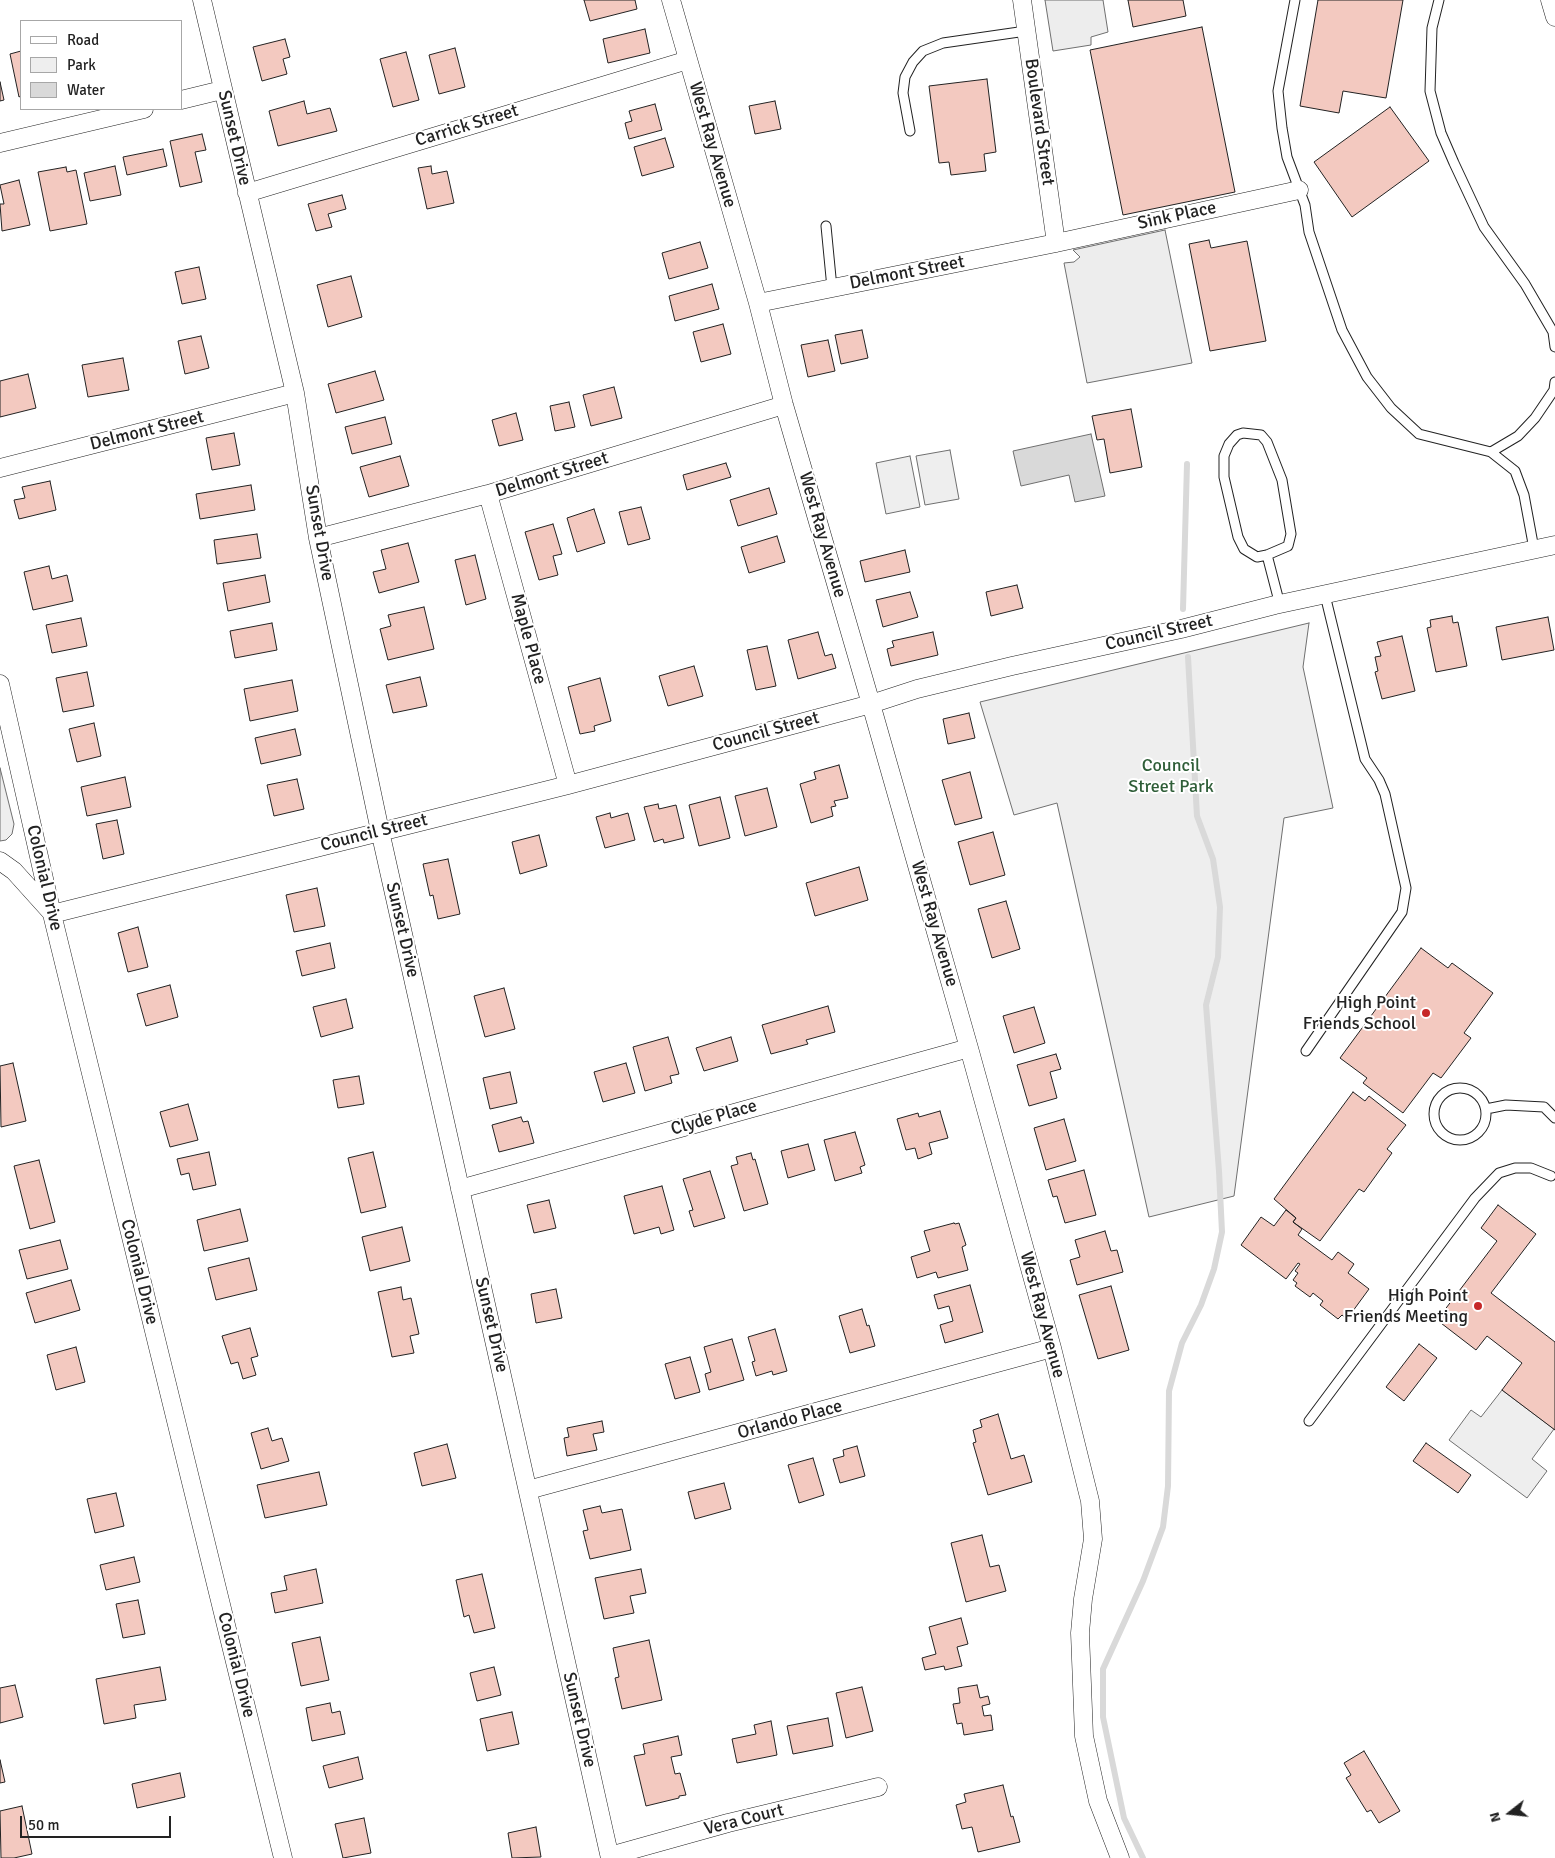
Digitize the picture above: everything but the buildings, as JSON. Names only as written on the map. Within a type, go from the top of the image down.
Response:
[{"type":"street","name":"Sunset Drive","points":[[202,0],[295,393],[318,538],[380,831],[610,1857]]},
{"type":"street","name":"West Ray Avenue","points":[[671,0],[758,303],[784,405],[969,1048],[1052,1348],[1090,1501],[1092,1539],[1080,1633],[1084,1736],[1098,1801],[1120,1858]]},
{"type":"street","name":"Boulevard Street","points":[[1022,0],[1056,243]]},
{"type":"street","points":[[1550,0],[1555,16]]},
{"type":"street","name":"Carrick Street","points":[[247,193],[688,60]]},
{"type":"street","points":[[182,100],[222,90]]},
{"type":"street","points":[[0,143],[140,110]]},
{"type":"street","name":"Sink Place","points":[[1056,243],[1299,190]]},
{"type":"street","name":"Delmont Street","points":[[758,303],[1056,243]]},
{"type":"street","name":"Delmont Street","points":[[0,468],[295,393]]},
{"type":"street","name":"Delmont Street","points":[[318,538],[488,494],[784,405]]},
{"type":"street","name":"Maple Place","points":[[488,494],[568,785]]},
{"type":"street","name":"Council Street","points":[[52,914],[568,785],[871,704],[917,689],[1280,605],[1555,545]]},
{"type":"street","name":"Colonial Drive","points":[[0,684],[52,914],[283,1858]]},
{"type":"street","points":[[0,861],[14,871],[52,914]]},
{"type":"street","name":"Clyde Place","points":[[460,1189],[969,1048]]},
{"type":"street","name":"Orlando Place","points":[[528,1490],[1052,1348]]},
{"type":"street","name":"Vera Court","points":[[610,1857],[728,1823],[878,1787]]},
{"type":"lane","points":[[1296,0],[1278,91],[1286,157],[1305,205],[1309,232],[1339,321],[1367,376],[1391,408],[1419,434],[1491,452],[1515,471],[1524,495],[1534,549]]},
{"type":"lane","points":[[1439,0],[1432,28],[1430,91],[1441,133],[1484,227],[1525,284],[1553,332],[1555,347]]},
{"type":"lane","points":[[910,132],[903,93],[905,76],[913,62],[923,51],[943,43],[1026,31]]},
{"type":"lane","points":[[826,226],[832,288]]},
{"type":"lane","points":[[1491,452],[1518,436],[1535,418],[1554,390],[1555,382]]},
{"type":"lane","points":[[1243,433],[1260,435],[1267,442],[1282,480],[1291,534],[1288,546],[1267,555],[1257,557],[1244,549],[1238,538],[1224,477],[1224,456],[1229,444],[1237,435],[1243,433]]},
{"type":"lane","points":[[1267,555],[1280,605]]},
{"type":"lane","points":[[1306,1051],[1402,912],[1406,888],[1385,794],[1380,780],[1365,759],[1325,595]]},
{"type":"lane","points":[[1457,1088],[1466,1088],[1474,1091],[1480,1097],[1486,1109],[1486,1122],[1482,1130],[1468,1140],[1450,1139],[1438,1128],[1434,1120],[1436,1102],[1449,1090],[1457,1088]]},
{"type":"lane","points":[[1486,1109],[1506,1105],[1544,1107],[1555,1118]]},
{"type":"lane","points":[[1310,1421],[1475,1198],[1499,1173],[1515,1168],[1532,1168],[1554,1178]]},
{"type":"green space","points":[[950,450],[959,499],[925,505],[916,456]]},
{"type":"green space","points":[[910,456],[920,507],[886,514],[876,463]]},
{"type":"green space","name":"Council Street Park","points":[[1309,623],[1303,667],[1333,808],[1284,818],[1234,1196],[1149,1217],[1057,803],[1014,815],[980,702]]},
{"type":"green space","points":[[0,768],[14,824],[12,834],[6,840],[0,841]]},
{"type":"green space","points":[[1502,1390],[1554,1429],[1532,1459],[1547,1471],[1527,1498],[1449,1440],[1471,1410],[1481,1417]]},
{"type":"shaded area","points":[[1045,0],[1103,0],[1108,32],[1091,37],[1091,45],[1053,51]]},
{"type":"shaded area","points":[[1165,230],[1192,363],[1087,383],[1064,263],[1074,262],[1080,257],[1073,250]]},
{"type":"water","points":[[1091,434],[1105,496],[1075,502],[1069,475],[1021,486],[1013,451]]},
{"type":"waterway","points":[[1183,609],[1187,464]]},
{"type":"waterway","points":[[1143,1858],[1124,1818],[1103,1717],[1103,1669],[1143,1581],[1163,1527],[1168,1486],[1169,1391],[1182,1343],[1201,1305],[1214,1269],[1222,1232],[1206,1005],[1218,957],[1220,907],[1213,859],[1197,816],[1188,657]]},
{"type":"place","name":"High Point Friends School","points":[[1426,1013]]},
{"type":"place","name":"High Point Friends Meeting","points":[[1478,1306]]}]
